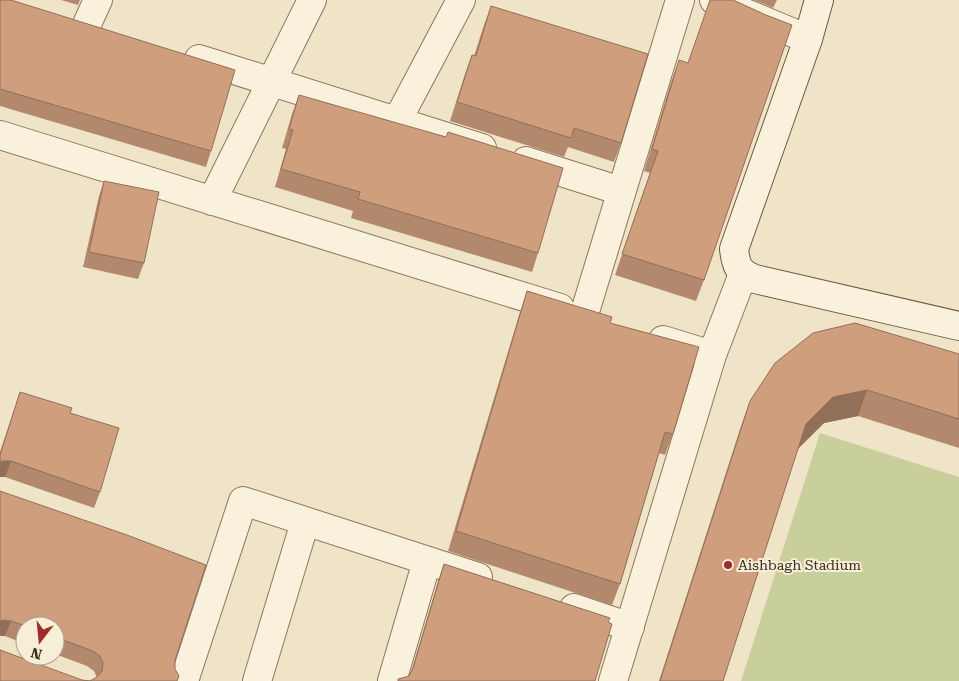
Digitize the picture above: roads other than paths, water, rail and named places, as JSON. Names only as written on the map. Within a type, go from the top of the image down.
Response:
[{"type":"street","points":[[212,200],[312,0]]},
{"type":"street","points":[[397,121],[461,0]]},
{"type":"street","points":[[584,316],[680,0]]},
{"type":"street","points":[[714,0],[808,39]]},
{"type":"street","points":[[819,0],[808,39],[734,249],[736,263],[743,274],[755,279],[959,326]]},
{"type":"street","points":[[61,16],[92,12],[114,33]]},
{"type":"street","points":[[178,53],[621,191]]},
{"type":"street","points":[[0,135],[611,324]]},
{"type":"street","points":[[613,681],[712,355],[743,274]]},
{"type":"street","points":[[639,332],[712,355]]},
{"type":"street","points":[[184,681],[211,568],[243,501],[501,585]]},
{"type":"street","points":[[257,681],[305,522]]},
{"type":"street","points":[[392,681],[427,561]]},
{"type":"street","points":[[547,600],[630,627]]},
{"type":"place","name":"Aishbagh Stadium","points":[[728,565]]}]
